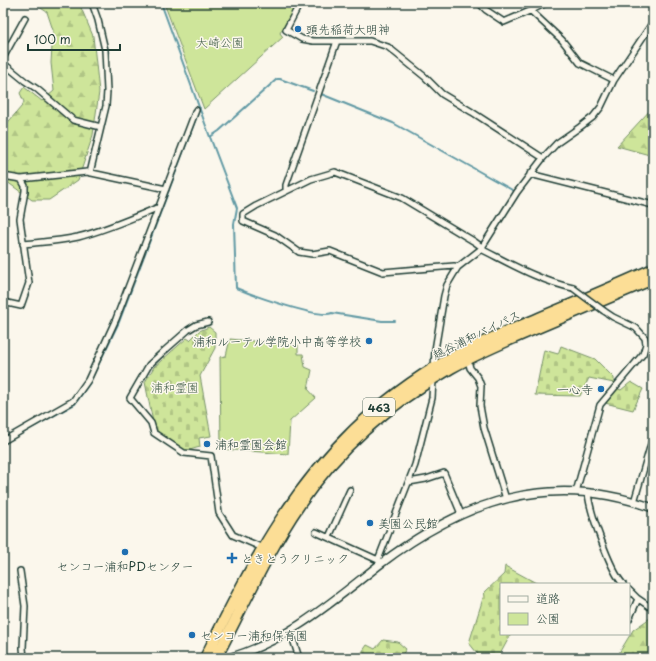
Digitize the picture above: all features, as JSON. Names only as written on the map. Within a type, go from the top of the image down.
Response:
[{"type":"highway","name":"越谷浦和バイパス","points":[[205,658],[263,548],[299,493],[339,444],[359,424],[394,395],[450,358],[492,338],[653,269]]},
{"type":"highway","name":"越谷浦和バイパス","points":[[216,658],[278,539],[300,504],[319,478],[356,439],[379,418],[434,379],[468,360],[507,341],[653,279]]},
{"type":"main road","points":[[228,658],[254,649],[289,632],[323,609],[380,562],[427,532],[461,514],[506,499],[535,493],[576,492],[634,502],[653,508]]},
{"type":"street","points":[[90,173],[102,127],[107,91],[105,50],[98,20],[92,3]]},
{"type":"street","points":[[300,3],[286,30],[302,39],[313,42],[370,41],[388,48],[425,77],[442,94],[543,158]]},
{"type":"street","points":[[479,3],[486,10],[504,22],[546,3]]},
{"type":"street","points":[[531,11],[562,40],[580,63],[614,80]]},
{"type":"street","points":[[3,58],[25,18]]},
{"type":"street","points":[[316,532],[380,562],[415,465],[432,398],[435,350],[447,285],[458,268],[482,248],[517,192],[543,158],[557,143],[593,117],[601,107],[614,80],[653,22]]},
{"type":"street","points":[[286,192],[286,185],[337,41]]},
{"type":"street","points":[[3,63],[37,89],[73,120],[102,127]]},
{"type":"street","points":[[3,441],[73,401],[88,380],[116,320],[196,110]]},
{"type":"street","points":[[458,268],[454,266],[384,272],[330,251],[312,254],[299,252],[274,235],[243,221],[243,214],[311,179],[335,172],[402,198],[469,238],[482,248],[542,279],[572,288],[613,317],[636,328],[645,338],[646,344],[643,354],[600,405],[576,492]]},
{"type":"street","points":[[3,176],[21,179],[90,173],[166,189]]},
{"type":"street","points":[[530,174],[653,205]]},
{"type":"street","points":[[3,302],[20,306],[29,283],[20,219],[25,186],[21,179]]},
{"type":"street","points":[[23,244],[54,242],[101,231],[159,207]]},
{"type":"street","points":[[208,322],[196,325],[188,330],[163,352],[149,366],[130,398],[151,423],[154,433],[184,453],[211,456],[218,513],[233,535],[263,548]]},
{"type":"street","points":[[646,344],[653,348]]},
{"type":"street","points":[[468,360],[470,368],[478,378],[481,386],[480,406],[484,428],[506,499]]},
{"type":"street","points":[[634,502],[653,437]]},
{"type":"street","points":[[409,482],[426,479],[444,473],[461,514]]},
{"type":"street","points":[[329,537],[350,490]]},
{"type":"street","points":[[588,494],[592,515],[610,561],[622,583]]},
{"type":"street","points":[[20,571],[25,606],[24,658]]},
{"type":"street","points":[[630,591],[651,608],[653,600]]},
{"type":"street","points":[[630,618],[638,599]]},
{"type":"street","points":[[289,632],[292,636],[299,658]]},
{"type":"green space","points":[[33,3],[79,3],[93,36],[99,92],[93,135],[78,180],[49,200],[32,200],[3,179],[3,128],[24,102],[20,93],[24,87],[42,101],[54,91],[51,63],[53,30],[47,12]]},
{"type":"green space","name":"大崎公園","points":[[164,3],[297,3],[280,33],[283,37],[204,109]]},
{"type":"green space","points":[[653,107],[653,156],[617,146]]},
{"type":"green space","name":"浦和霊園","points":[[209,327],[215,332],[215,348],[200,376],[211,436],[199,438],[200,447],[186,451],[155,432],[145,382],[154,367],[187,338],[190,340],[199,331]]},
{"type":"green space","points":[[230,339],[298,345],[298,354],[303,354],[305,367],[312,370],[308,389],[316,398],[290,421],[288,454],[221,449],[220,357],[226,356]]},
{"type":"green space","points":[[561,346],[595,359],[614,378],[614,383],[589,378],[580,396],[535,395],[544,350],[558,354]]},
{"type":"green space","points":[[631,382],[643,389],[633,410],[605,403],[616,388],[621,390]]},
{"type":"green space","points":[[505,566],[536,583],[500,583],[500,635],[510,635],[498,658],[481,658],[469,643],[485,592],[504,574]]},
{"type":"green space","points":[[653,616],[653,658],[616,658],[633,630]]},
{"type":"green space","points":[[383,640],[398,642],[406,649],[400,658],[358,658],[367,645],[375,649]]},
{"type":"waterway","points":[[161,3],[210,137],[219,131],[277,79],[313,91]]},
{"type":"waterway","points":[[321,94],[393,123],[514,191]]},
{"type":"waterway","points":[[3,444],[75,404],[89,384],[119,322],[200,108]]},
{"type":"waterway","points":[[210,137],[237,208],[234,224],[236,288],[256,296],[314,313],[332,313],[382,321],[395,321]]},
{"type":"place","name":"頭先稲荷大明神","points":[[298,29]]},
{"type":"place","name":"浦和ルーテル学院小中高等学校","points":[[369,341]]},
{"type":"place","name":"一心寺","points":[[601,389]]},
{"type":"place","name":"浦和霊園会館","points":[[207,444]]},
{"type":"place","name":"美園公民館","points":[[370,523]]},
{"type":"place","name":"センコー浦和PDセンター","points":[[125,552]]},
{"type":"place","name":"ときとうクリニック","points":[[232,558]]},
{"type":"place","name":"センコー浦和保育園","points":[[192,635]]}]
